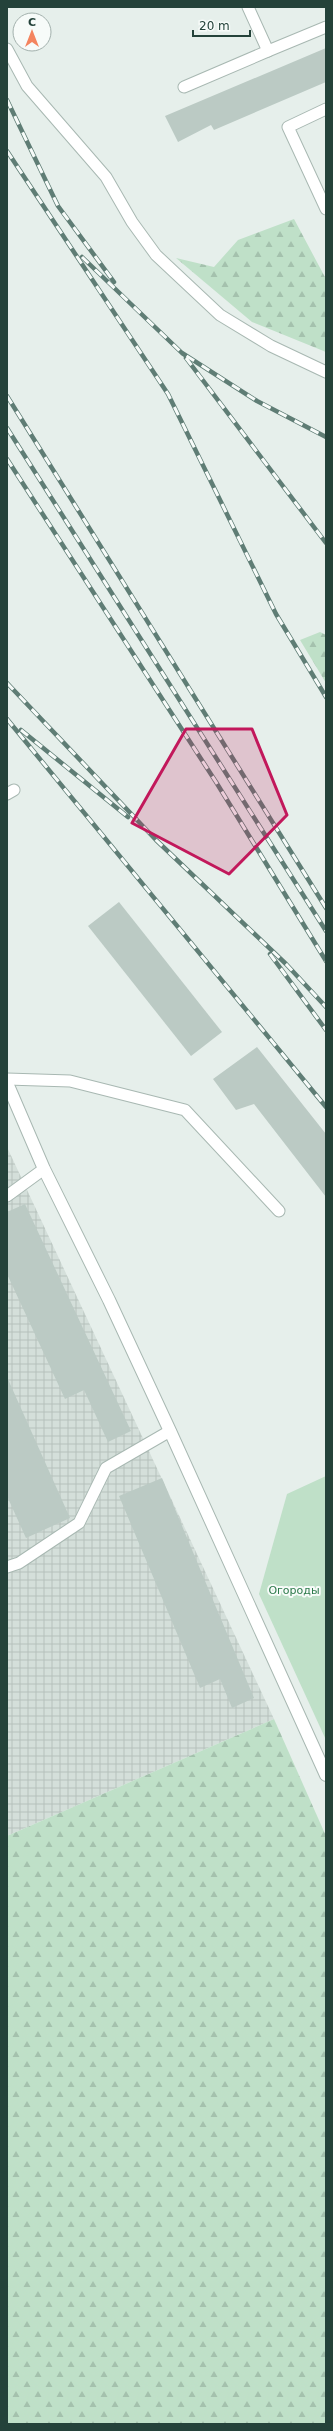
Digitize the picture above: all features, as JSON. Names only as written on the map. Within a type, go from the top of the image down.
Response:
[{"type":"street","points":[[7,1083],[44,1169],[109,1300],[170,1431],[326,1775]]},
{"type":"lane","points":[[248,7],[268,50]]},
{"type":"lane","points":[[184,87],[268,50],[326,27]]},
{"type":"lane","points":[[7,49],[27,86],[106,178],[132,222],[156,255],[220,315],[271,346],[326,372]]},
{"type":"lane","points":[[326,109],[288,127],[326,209]]},
{"type":"lane","points":[[7,1079],[70,1081],[185,1110],[279,1211]]},
{"type":"lane","points":[[7,1196],[44,1169]]},
{"type":"lane","points":[[7,1567],[19,1563],[79,1523],[106,1468],[170,1431]]},
{"type":"highlighted area","points":[[186,729],[252,729],[287,815],[229,874],[132,823]]},
{"type":"shaded area","points":[[7,1147],[274,1719],[7,1836]]},
{"type":"green space","points":[[294,219],[326,279],[326,352],[252,322],[176,258],[214,267],[238,240]]},
{"type":"green space","points":[[320,632],[326,635],[326,683],[300,640]]},
{"type":"green space","name":"Огороды","points":[[326,1476],[326,1740],[259,1594],[287,1494]]},
{"type":"green space","points":[[274,1719],[326,1836],[326,2424],[7,2424],[7,1836]]},
{"type":"building","points":[[326,48],[326,82],[214,130],[211,125],[178,142],[165,116]]},
{"type":"building","points":[[119,902],[222,1032],[191,1056],[88,926]]},
{"type":"building","points":[[257,1047],[326,1134],[326,1197],[254,1104],[236,1110],[213,1079]]},
{"type":"building","points":[[25,1204],[131,1431],[108,1442],[84,1390],[65,1399],[7,1274],[7,1212]]},
{"type":"building","points":[[7,1377],[70,1518],[26,1538],[7,1496]]},
{"type":"building","points":[[162,1478],[254,1698],[232,1708],[220,1679],[200,1688],[119,1496]]},
{"type":"railway","points":[[7,100],[58,206],[114,282]]},
{"type":"railway","points":[[7,151],[168,394],[276,614],[326,697]]},
{"type":"railway","points":[[82,257],[182,353],[257,401],[326,437]]},
{"type":"railway","points":[[186,358],[326,543]]},
{"type":"railway","points":[[7,396],[326,908]]},
{"type":"railway","points":[[7,428],[326,931]]},
{"type":"railway","points":[[7,459],[216,782],[326,961]]},
{"type":"railway","points":[[7,683],[156,840],[286,964],[326,1007]]},
{"type":"railway","points":[[7,719],[326,1107]]},
{"type":"railway","points":[[21,730],[128,817]]},
{"type":"railway","points":[[270,954],[326,1030]]}]
